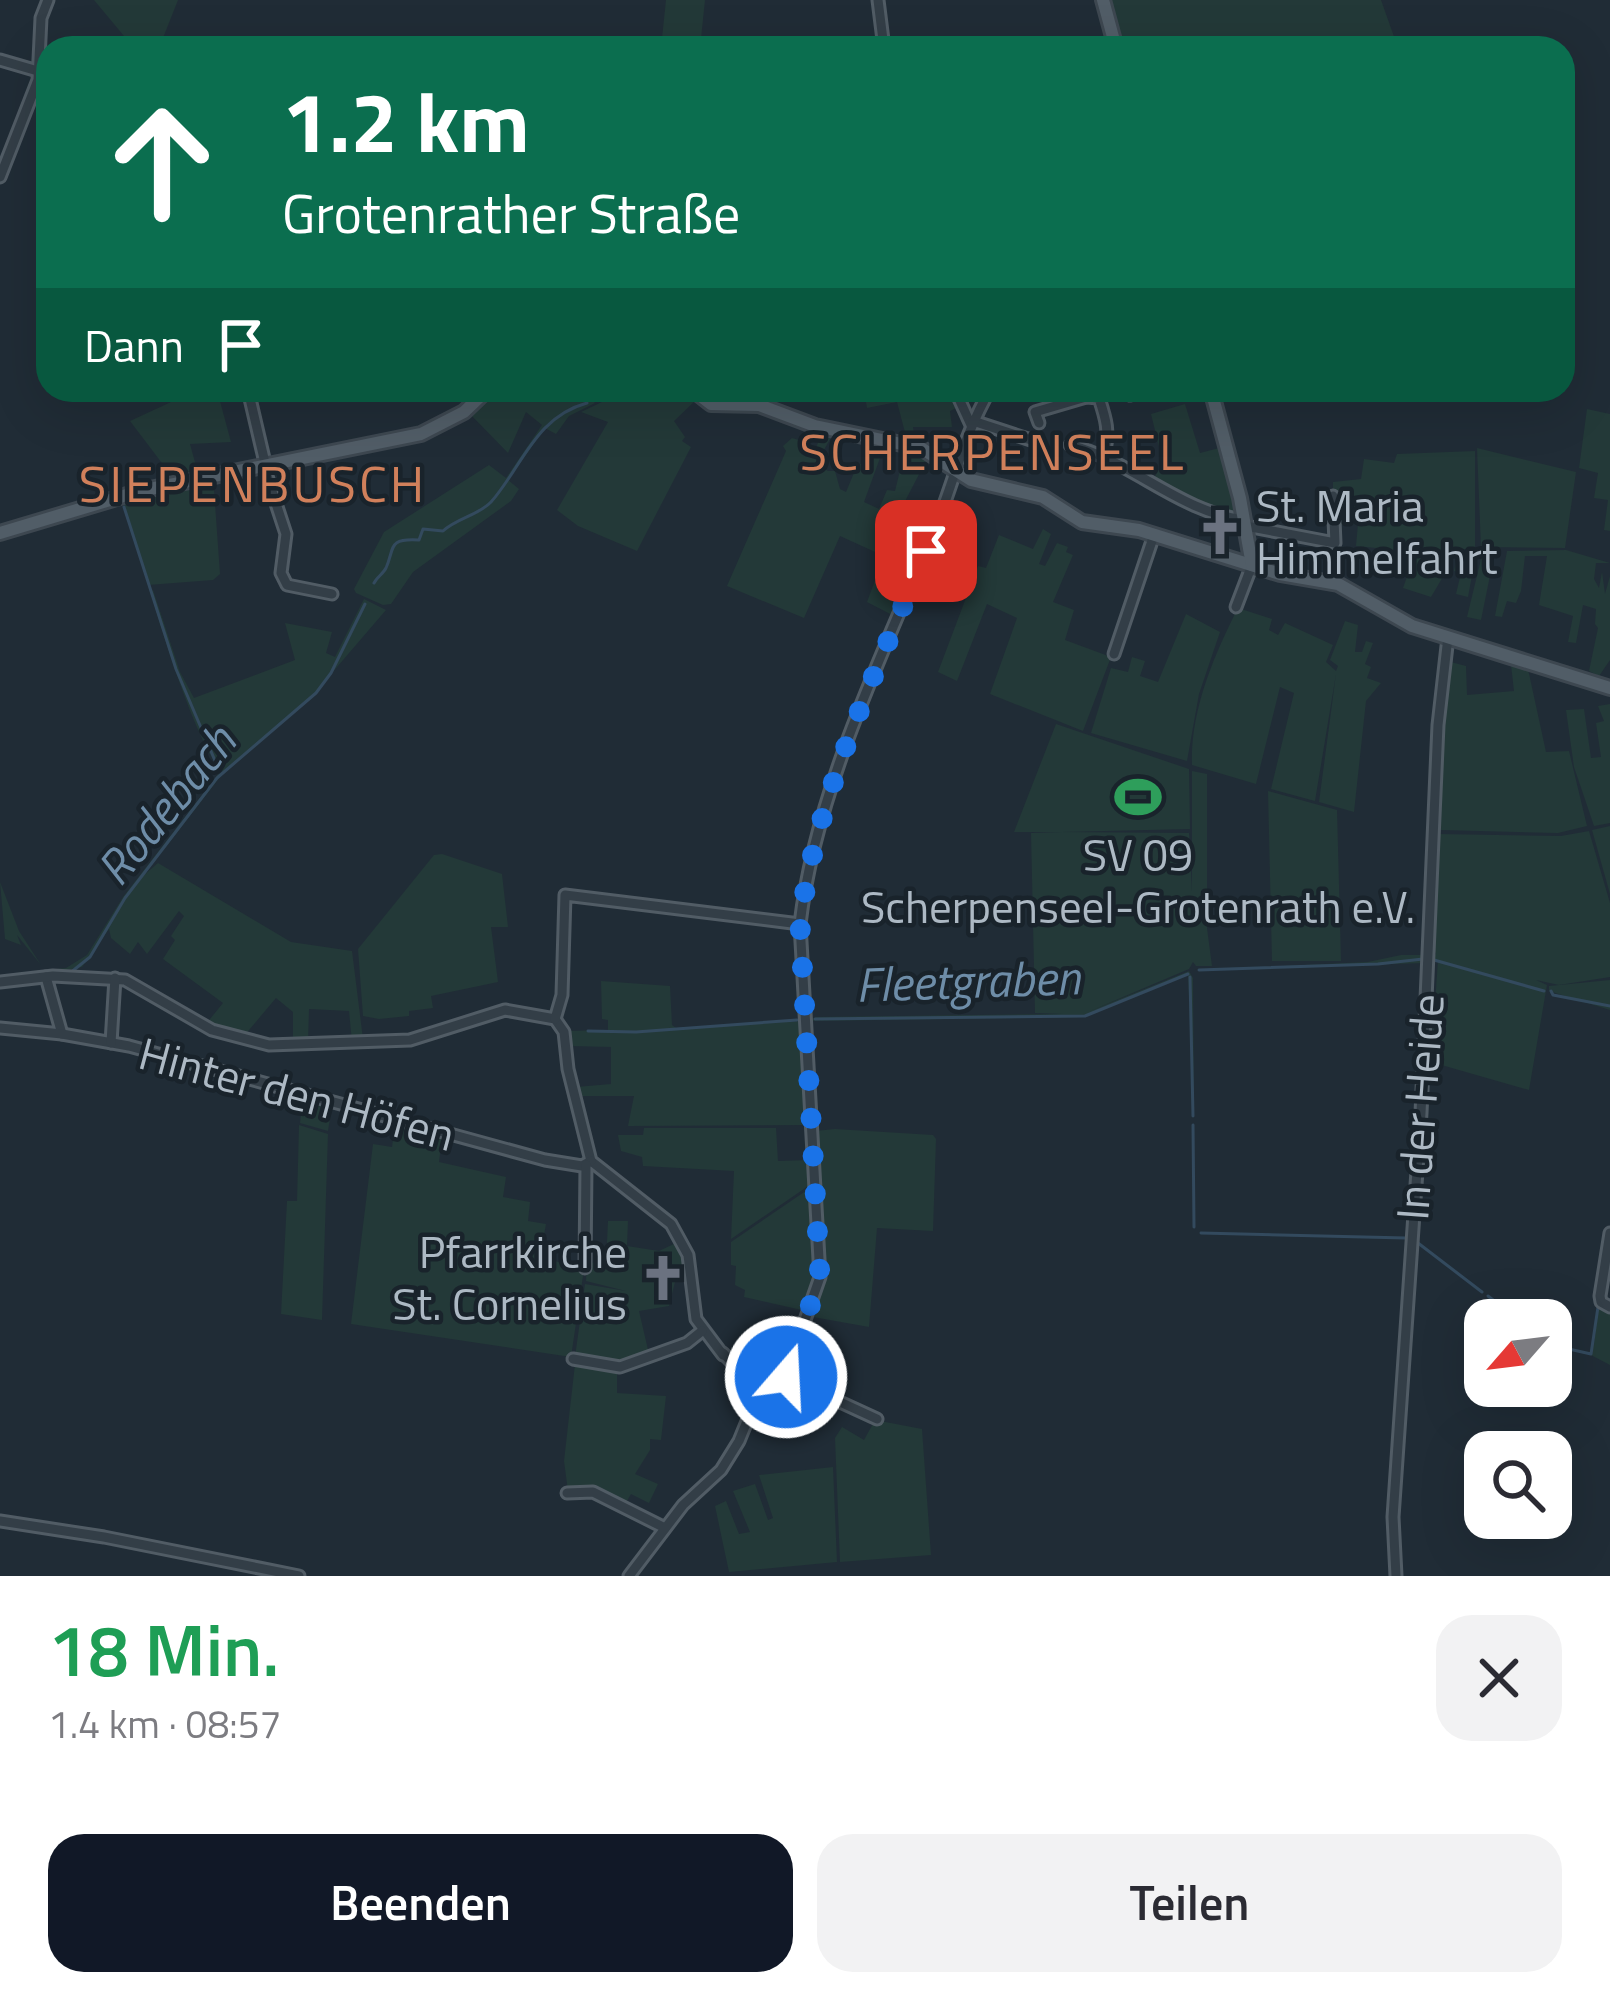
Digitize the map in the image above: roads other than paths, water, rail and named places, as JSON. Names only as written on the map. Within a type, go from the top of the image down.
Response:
[{"type":"main road","points":[[1102,0],[1112,36]]},
{"type":"main road","points":[[0,533],[140,491],[421,434],[475,402]]},
{"type":"main road","points":[[709,402],[739,402]]},
{"type":"main road","points":[[770,402],[815,426],[921,448],[971,480],[1043,497],[1082,522],[1154,535],[1289,577],[1338,584],[1400,621],[1610,688]]},
{"type":"main road","points":[[1214,402],[1246,523],[1252,565]]},
{"type":"street","points":[[42,36],[41,18],[48,0]]},
{"type":"street","points":[[878,0],[882,36]]},
{"type":"street","points":[[0,60],[36,71]]},
{"type":"street","points":[[0,177],[36,92]]},
{"type":"street","points":[[251,402],[286,534],[281,573],[286,586],[332,594]]},
{"type":"street","points":[[962,402],[972,423],[1031,440]]},
{"type":"street","points":[[589,1163],[673,1227],[688,1255],[694,1309],[702,1331],[749,1378],[784,1380],[820,1277],[800,924],[818,829],[983,402]]},
{"type":"street","points":[[1039,423],[1035,412],[1063,402]]},
{"type":"street","points":[[1099,402],[1109,433],[1104,454]]},
{"type":"street","points":[[1070,445],[1104,454],[1191,504],[1246,523],[1335,543],[1333,496]]},
{"type":"street","points":[[1114,654],[1154,535]]},
{"type":"street","points":[[1236,607],[1252,565]]},
{"type":"street","name":"In der Heide","points":[[1396,1576],[1393,1517],[1420,1131],[1438,725],[1448,638]]},
{"type":"street","points":[[555,1018],[562,996],[564,910],[571,896],[800,924]]},
{"type":"street","points":[[46,977],[62,1034]]},
{"type":"street","points":[[110,1043],[115,978]]},
{"type":"street","points":[[0,982],[115,978],[137,984],[219,1034],[269,1045],[410,1040],[506,1010],[555,1018],[565,1032],[568,1069],[589,1163],[585,1268]]},
{"type":"street","name":"Hinter den Höfen","points":[[0,1028],[110,1043],[416,1128],[545,1160],[589,1163]]},
{"type":"street","points":[[1605,1305],[1610,1233]]},
{"type":"street","points":[[574,1359],[620,1367],[687,1342],[702,1331]]},
{"type":"street","points":[[629,1576],[687,1500],[721,1470],[739,1442],[752,1409],[749,1378]]},
{"type":"street","points":[[784,1380],[877,1419]]},
{"type":"street","points":[[566,1493],[592,1492],[665,1528]]},
{"type":"street","points":[[0,1522],[104,1537],[298,1576]]},
{"type":"waterway","name":"Rodebach","points":[[374,583],[397,543],[419,540],[423,529],[443,531],[486,506],[542,431],[554,419],[587,403]]},
{"type":"waterway","points":[[124,507],[176,669],[216,763]]},
{"type":"waterway","name":"Rodebach","points":[[59,972],[70,973],[90,957],[125,898],[217,778],[316,693],[365,604]]},
{"type":"waterway","name":"Fleetgraben","points":[[1199,970],[1423,959]]},
{"type":"waterway","name":"Fleetgraben","points":[[1434,960],[1544,991]]},
{"type":"waterway","name":"Fleetgraben","points":[[815,1019],[1085,1016],[1188,974]]},
{"type":"waterway","points":[[1190,977],[1193,1116]]},
{"type":"waterway","points":[[1551,991],[1610,1006]]},
{"type":"waterway","name":"Fleetgraben","points":[[588,1031],[797,1020]]},
{"type":"waterway","points":[[1193,1125],[1194,1227]]},
{"type":"waterway","points":[[1201,1233],[1406,1238]]},
{"type":"waterway","points":[[1418,1243],[1482,1292]]},
{"type":"waterway","points":[[1488,1296],[1492,1299]]},
{"type":"waterway","points":[[1572,1350],[1591,1354],[1598,1307]]},
{"type":"place","name":"St. Maria Himmelfahrt","points":[[1220,532]]},
{"type":"place","name":"SV 09 Scherpenseel-Grotenrath e.V.","points":[[1138,797]]},
{"type":"place","name":"Pfarrkirche St. Cornelius","points":[[663,1278]]},
{"type":"district","name":"SCHERPENSEEL","points":[[993,452]]},
{"type":"district","name":"SIEPENBUSCH","points":[[253,484]]}]
